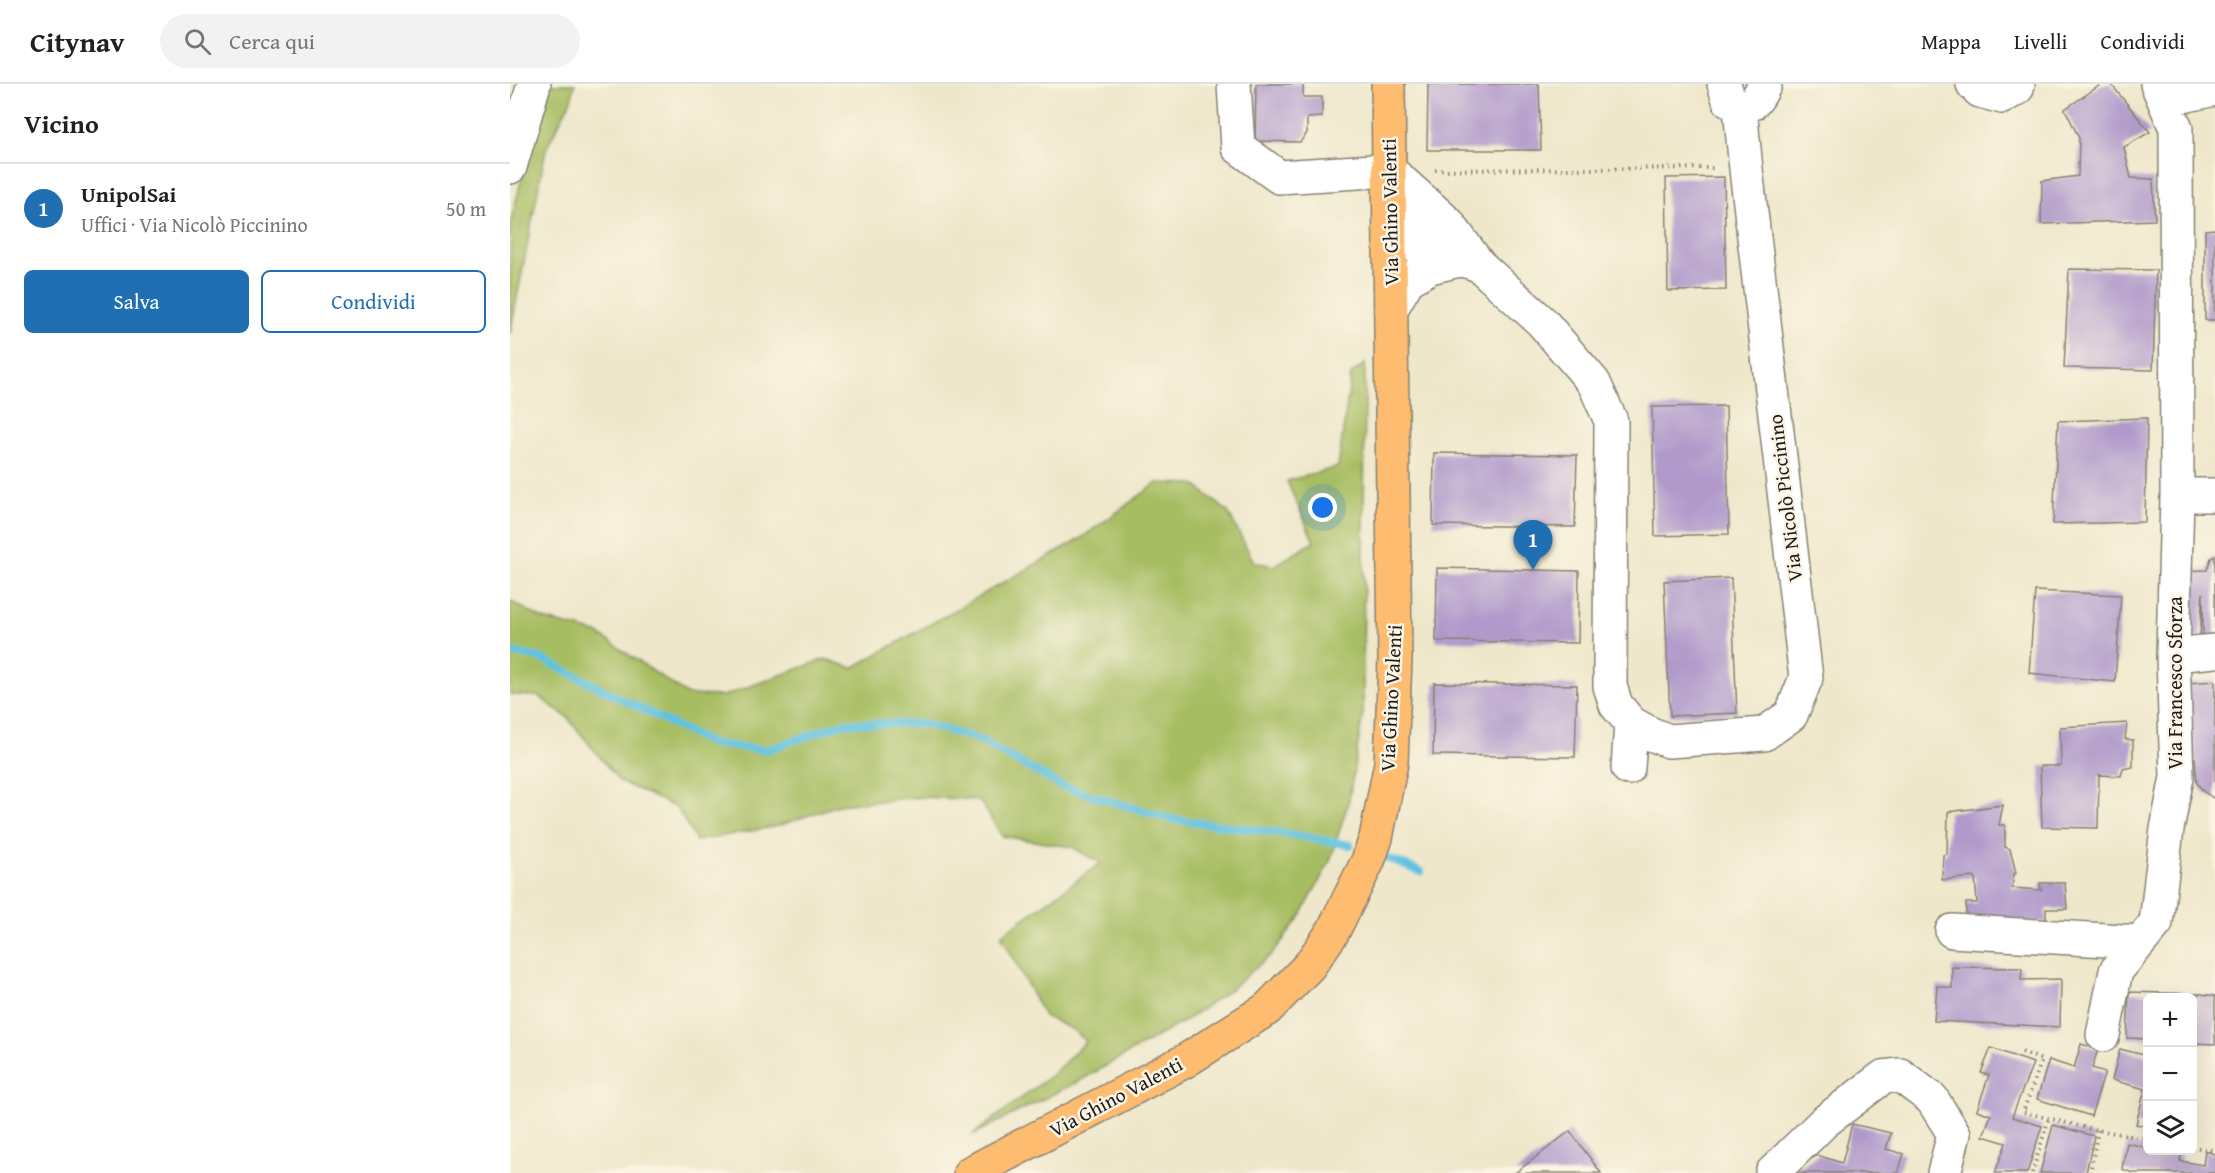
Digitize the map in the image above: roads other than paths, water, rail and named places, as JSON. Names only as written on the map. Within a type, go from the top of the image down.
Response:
[{"type":"main road","name":"Via Ghino Valenti","points":[[970,1173],[1185,1061],[1267,1009],[1310,966],[1332,933],[1368,861],[1376,838],[1391,763],[1395,670],[1388,84]]},
{"type":"street","points":[[510,167],[534,84]]},
{"type":"street","points":[[1234,84],[1238,147],[1280,177],[1389,170],[1448,223],[1470,263]]},
{"type":"street","name":"Via Nicolò Piccinino","points":[[1732,96],[1748,107],[1758,99],[1765,84]]},
{"type":"street","points":[[1973,84],[1980,92],[2002,97],[2017,88],[2018,84]]},
{"type":"street","points":[[2161,92],[2215,89]]},
{"type":"street","name":"Via Francesco Sforza","points":[[2103,1035],[2116,971],[2156,923],[2167,829],[2177,777],[2173,655],[2177,495],[2176,128],[2161,92]]},
{"type":"street","name":"Via Nicolò Piccinino","points":[[1470,263],[1542,322],[1593,383],[1611,421],[1610,686],[1616,705],[1631,723],[1669,741],[1764,735],[1791,715],[1806,678],[1747,181],[1732,96]]},
{"type":"street","points":[[1448,223],[1417,218],[1390,228],[1403,242],[1470,263]]},
{"type":"street","points":[[1391,309],[1408,280],[1430,267],[1470,263]]},
{"type":"street","points":[[2177,495],[2215,495]]},
{"type":"street","points":[[2173,655],[2215,651]]},
{"type":"street","points":[[1628,768],[1631,723]]},
{"type":"street","points":[[1952,931],[2140,942]]},
{"type":"street","points":[[1772,1173],[1824,1122],[1883,1077],[1900,1075],[1932,1099],[1954,1134],[1944,1173]]},
{"type":"waterway","points":[[510,652],[540,658],[712,744],[767,750],[844,723],[924,724],[978,739],[1061,786],[1171,819],[1288,834],[1350,845]]},
{"type":"waterway","points":[[1387,858],[1421,872]]},
{"type":"place","name":"UnipolSai","points":[[1533,570]]}]
